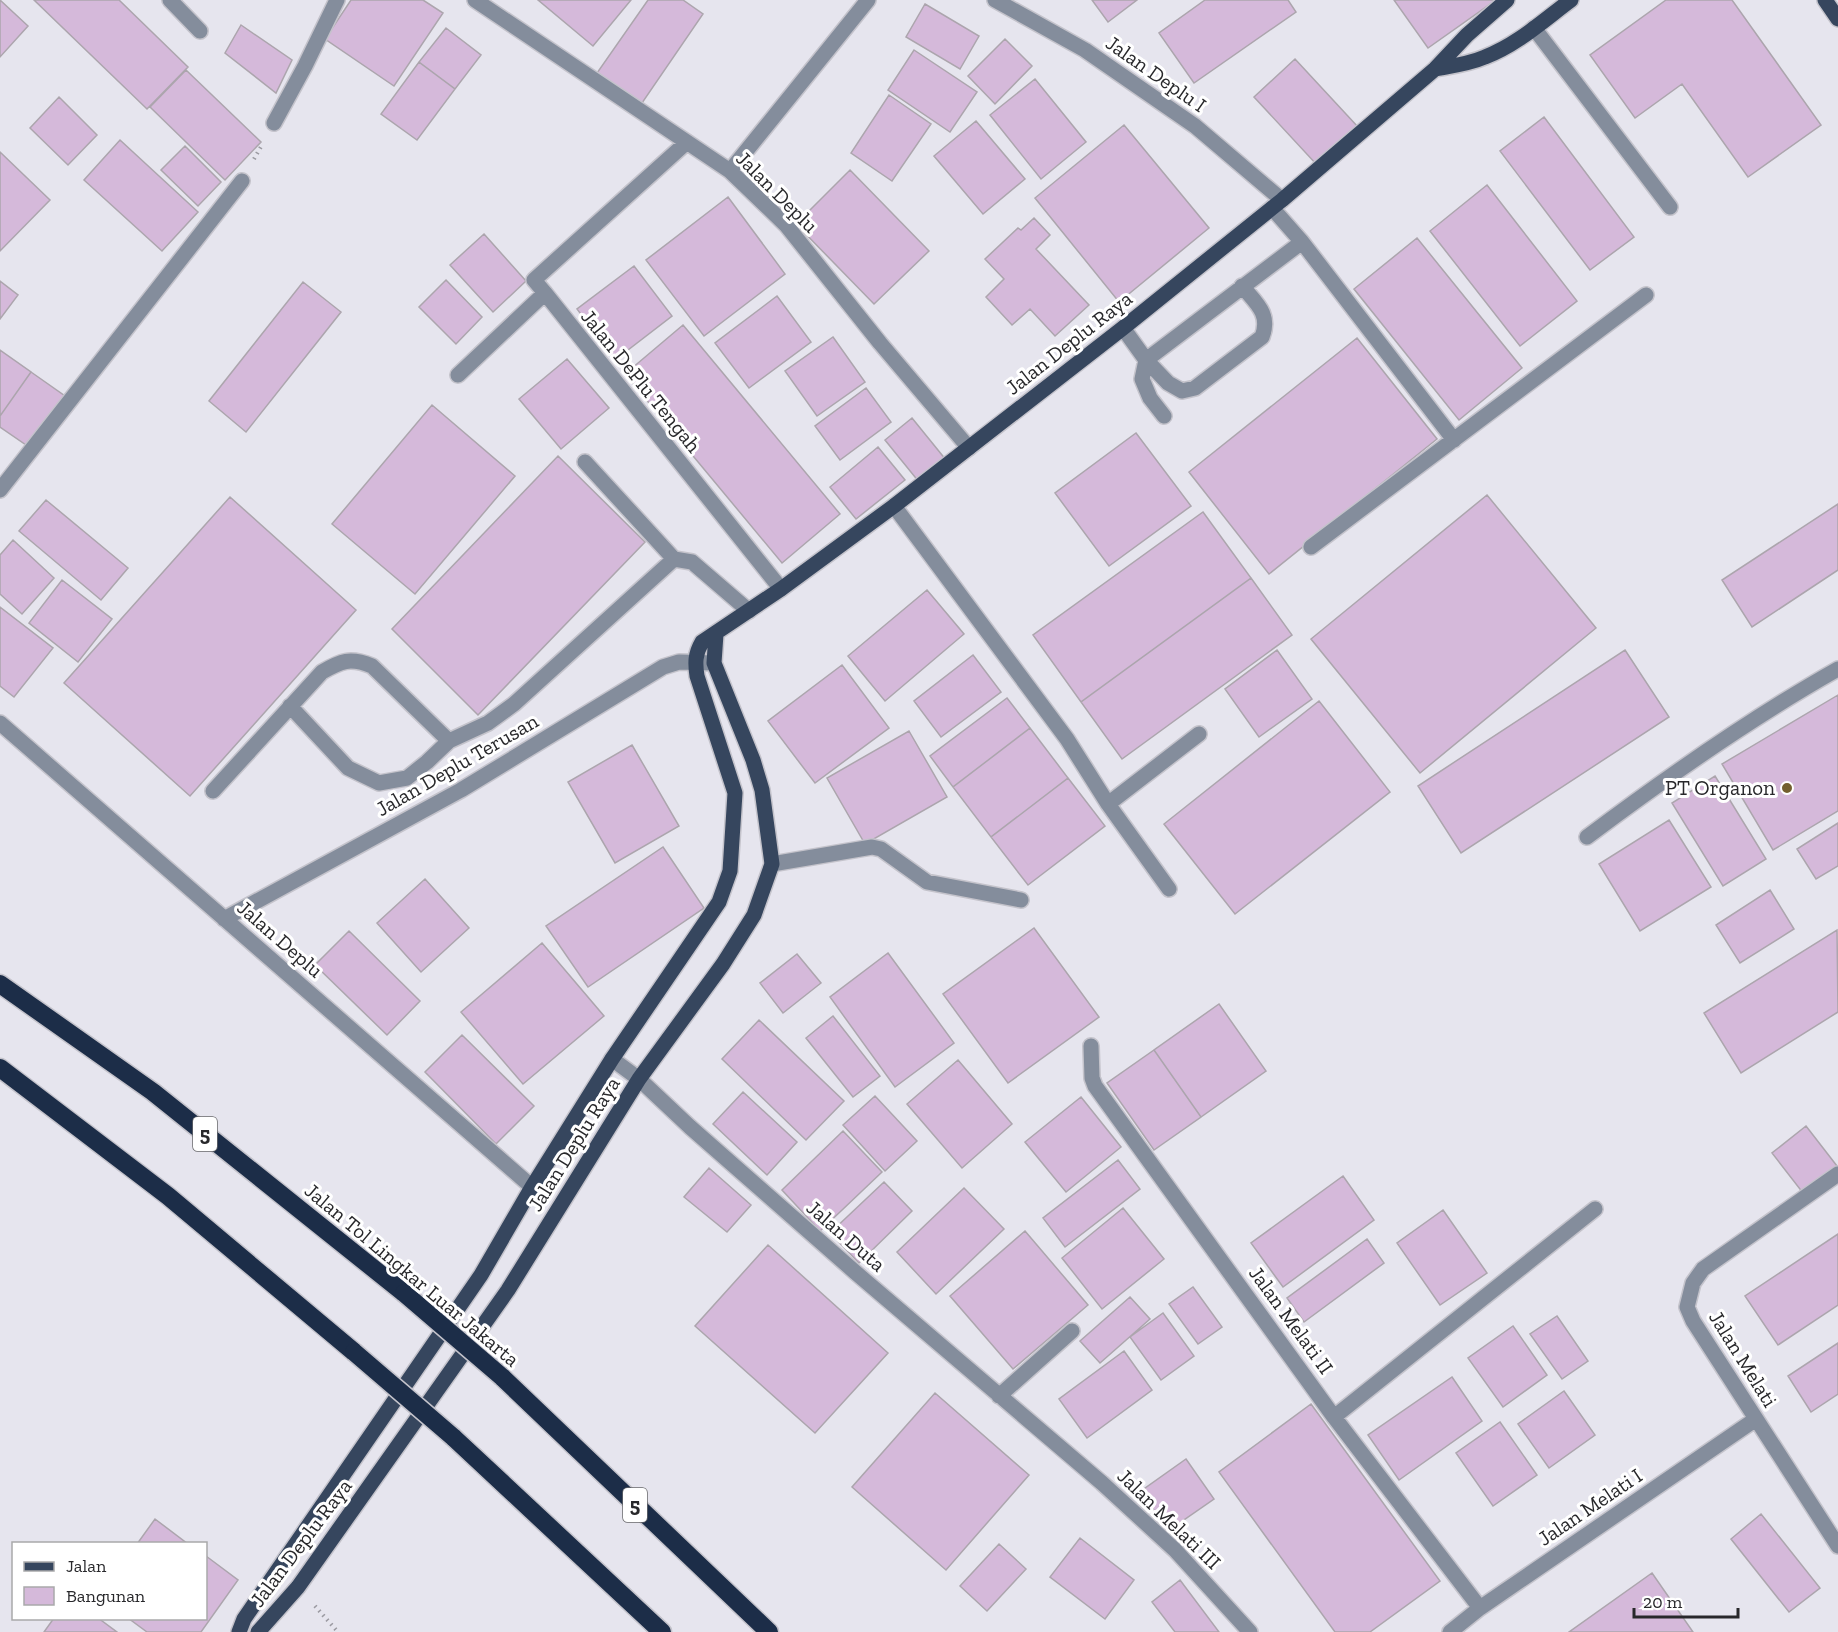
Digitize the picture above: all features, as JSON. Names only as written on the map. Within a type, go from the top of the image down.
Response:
[{"type":"highway","name":"Jalan Tol Lingkar Luar Jakarta","points":[[0,984],[153,1092],[404,1293],[502,1377],[769,1632]]},
{"type":"highway","points":[[0,1068],[168,1196],[354,1352],[453,1437],[662,1632]]},
{"type":"highway","points":[[0,1083],[40,1097]]},
{"type":"main road","name":"Jalan Deplu Raya","points":[[242,1625],[481,1275],[532,1187],[612,1059],[719,902],[730,871],[735,794],[697,676],[696,654],[702,642],[781,589],[894,506],[1123,328],[1277,204],[1435,69],[1467,35],[1507,0]]},
{"type":"main road","points":[[1435,69],[1487,57],[1510,45],[1571,0]]},
{"type":"main road","points":[[1825,0],[1838,19]]},
{"type":"main road","name":"Jalan Deplu Raya","points":[[259,1632],[298,1587],[508,1290],[639,1079],[723,964],[754,915],[772,864],[762,790],[753,760],[714,663],[716,634]]},
{"type":"main road","points":[[735,794],[762,790]]},
{"type":"street","points":[[170,0],[200,30]]},
{"type":"street","points":[[274,123],[338,0]]},
{"type":"street","name":"Jalan Deplu","points":[[475,0],[730,171],[786,225],[880,343],[969,448]]},
{"type":"street","points":[[730,171],[868,0]]},
{"type":"street","name":"Jalan Deplu I","points":[[996,0],[1085,50],[1195,126],[1277,204],[1302,242],[1454,440]]},
{"type":"street","points":[[1534,28],[1670,207]]},
{"type":"street","points":[[458,375],[545,293],[534,280],[687,142]]},
{"type":"street","points":[[0,490],[242,181]]},
{"type":"street","points":[[1164,416],[1150,398],[1142,379],[1146,360],[1302,242]]},
{"type":"street","points":[[1123,328],[1146,360],[1168,383],[1182,391],[1195,388],[1262,337],[1267,325],[1263,312],[1242,286]]},
{"type":"street","name":"Jalan DePlu Tengah","points":[[545,293],[781,589]]},
{"type":"street","points":[[1311,547],[1646,295]]},
{"type":"street","points":[[585,462],[674,559],[692,562],[748,611]]},
{"type":"street","points":[[894,506],[1067,738],[1108,804],[1169,889]]},
{"type":"street","points":[[290,706],[348,768],[379,783],[407,778],[449,741],[488,723],[514,704],[674,559]]},
{"type":"street","points":[[213,791],[322,672],[341,661],[360,661],[372,666],[449,741]]},
{"type":"street","name":"Jalan Deplu Terusan","points":[[224,919],[460,790],[663,667],[679,662],[714,663]]},
{"type":"street","points":[[1587,837],[1646,793],[1749,724],[1838,669]]},
{"type":"street","name":"Jalan Deplu","points":[[0,723],[532,1187]]},
{"type":"street","points":[[1108,804],[1199,734]]},
{"type":"street","points":[[772,864],[872,847],[881,849],[927,882],[1021,900]]},
{"type":"street","name":"Jalan Melati II","points":[[1091,1046],[1092,1078],[1095,1086],[1334,1417],[1480,1608]]},
{"type":"street","name":"Jalan Duta","points":[[612,1059],[639,1079],[838,1257],[1054,1442]]},
{"type":"street","name":"Jalan Melati","points":[[1838,1174],[1703,1269],[1693,1283],[1687,1307],[1693,1321],[1838,1546]]},
{"type":"street","points":[[1334,1417],[1594,1209]]},
{"type":"street","points":[[999,1396],[1072,1331]]},
{"type":"street","name":"Jalan Melati I","points":[[1450,1632],[1480,1608],[1756,1419]]},
{"type":"street","name":"Jalan Melati III","points":[[1054,1442],[1175,1550],[1250,1632]]},
{"type":"street","points":[[242,1625],[259,1632]]},
{"type":"path","points":[[242,181],[274,123]]},
{"type":"path","points":[[298,1587],[338,1632]]},
{"type":"building","points":[[0,0],[28,26],[0,57]]},
{"type":"building","points":[[34,0],[119,0],[188,67],[147,109]]},
{"type":"building","points":[[351,0],[423,0],[443,13],[394,86],[325,39]]},
{"type":"building","points":[[538,0],[631,0],[593,46]]},
{"type":"building","points":[[648,0],[683,0],[703,14],[642,103],[597,73]]},
{"type":"building","points":[[1092,0],[1137,0],[1108,22]]},
{"type":"building","points":[[1205,0],[1288,0],[1296,12],[1194,83],[1159,33]]},
{"type":"building","points":[[1394,0],[1496,0],[1428,48]]},
{"type":"building","points":[[1666,0],[1732,0],[1821,125],[1748,177],[1682,84],[1635,118],[1590,55]]},
{"type":"building","points":[[925,4],[979,36],[960,69],[906,37]]},
{"type":"building","points":[[241,25],[292,60],[276,93],[225,53]]},
{"type":"building","points":[[446,28],[481,55],[455,89],[419,62]]},
{"type":"building","points":[[1005,39],[1032,66],[995,104],[968,76]]},
{"type":"building","points":[[914,50],[977,92],[950,132],[888,90]]},
{"type":"building","points":[[1295,59],[1358,127],[1317,165],[1254,97]]},
{"type":"building","points":[[419,62],[455,89],[417,140],[381,114]]},
{"type":"building","points":[[186,70],[261,142],[225,180],[150,107]]},
{"type":"building","points":[[1035,79],[1086,142],[1041,179],[990,115]]},
{"type":"building","points":[[889,95],[931,124],[892,181],[851,153]]},
{"type":"building","points":[[59,97],[97,135],[68,165],[30,128]]},
{"type":"building","points":[[1544,117],[1634,237],[1590,270],[1500,151]]},
{"type":"building","points":[[976,121],[1025,179],[983,214],[934,156]]},
{"type":"building","points":[[1124,125],[1209,228],[1119,302],[1035,198]]},
{"type":"building","points":[[120,140],[198,212],[162,251],[84,180]]},
{"type":"building","points":[[185,146],[221,182],[198,206],[161,170]]},
{"type":"building","points":[[0,152],[50,200],[0,251]]},
{"type":"building","points":[[850,170],[929,251],[874,304],[796,224]]},
{"type":"building","points":[[1487,185],[1577,301],[1520,346],[1430,231]]},
{"type":"building","points":[[728,197],[785,274],[704,336],[646,260]]},
{"type":"building","points":[[1034,218],[1050,235],[1036,249],[1089,305],[1055,336],[1030,309],[1012,325],[986,297],[1004,279],[985,259],[1018,228],[1021,230]]},
{"type":"building","points":[[484,234],[526,281],[493,312],[450,265]]},
{"type":"building","points":[[1417,238],[1522,368],[1459,420],[1354,289]]},
{"type":"building","points":[[634,266],[672,316],[615,360],[577,309]]},
{"type":"building","points":[[446,280],[482,317],[456,344],[419,307]]},
{"type":"building","points":[[0,281],[18,295],[0,319]]},
{"type":"building","points":[[303,282],[341,312],[246,432],[209,401]]},
{"type":"building","points":[[777,296],[811,342],[749,388],[715,343]]},
{"type":"building","points":[[683,325],[840,514],[782,563],[625,374]]},
{"type":"building","points":[[833,337],[865,382],[817,416],[785,371]]},
{"type":"building","points":[[1357,338],[1437,439],[1269,574],[1189,472]]},
{"type":"building","points":[[0,350],[31,372],[0,416]]},
{"type":"building","points":[[567,359],[609,408],[561,449],[519,399]]},
{"type":"building","points":[[31,372],[65,396],[29,447],[0,427],[0,416]]},
{"type":"building","points":[[866,388],[891,422],[840,460],[815,426]]},
{"type":"building","points":[[432,405],[515,476],[415,594],[332,524]]},
{"type":"building","points":[[912,418],[946,460],[919,482],[885,440]]},
{"type":"building","points":[[1136,433],[1191,506],[1109,566],[1055,493]]},
{"type":"building","points":[[878,447],[905,480],[856,519],[830,487]]},
{"type":"building","points":[[558,456],[645,542],[478,715],[392,629]]},
{"type":"building","points":[[1487,495],[1596,628],[1420,773],[1311,639]]},
{"type":"building","points":[[230,497],[356,610],[190,796],[64,683]]},
{"type":"building","points":[[46,500],[128,568],[101,600],[19,531]]},
{"type":"building","points":[[1838,504],[1838,570],[1752,627],[1722,580]]},
{"type":"building","points":[[1203,512],[1251,578],[1081,702],[1033,635]]},
{"type":"building","points":[[13,540],[54,578],[22,614],[0,594],[0,555]]},
{"type":"building","points":[[1251,578],[1292,635],[1122,759],[1081,702]]},
{"type":"building","points":[[62,580],[112,619],[78,662],[29,623]]},
{"type":"building","points":[[927,590],[964,634],[885,701],[848,656]]},
{"type":"building","points":[[0,607],[53,648],[14,697],[0,686]]},
{"type":"building","points":[[1277,650],[1312,699],[1259,737],[1225,689]]},
{"type":"building","points":[[1625,650],[1669,717],[1461,853],[1418,786]]},
{"type":"building","points":[[973,655],[1001,692],[941,737],[914,701]]},
{"type":"building","points":[[842,665],[889,728],[815,783],[768,721]]},
{"type":"building","name":"PT Organon","points":[[1838,695],[1838,811],[1773,850],[1722,764]]},
{"type":"building","points":[[1007,698],[1030,728],[953,787],[930,756]]},
{"type":"building","points":[[1319,701],[1390,792],[1235,914],[1164,824]]},
{"type":"building","points":[[1030,728],[1068,778],[991,837],[953,787]]},
{"type":"building","points":[[909,731],[947,797],[865,844],[827,778]]},
{"type":"building","points":[[632,745],[679,826],[615,863],[568,782]]},
{"type":"building","points":[[1715,776],[1766,859],[1723,886],[1672,803]]},
{"type":"building","points":[[1068,778],[1105,826],[1028,885],[991,837]]},
{"type":"building","points":[[1669,820],[1711,887],[1640,931],[1599,864]]},
{"type":"building","points":[[1838,823],[1838,866],[1816,879],[1797,849]]},
{"type":"building","points":[[663,847],[704,908],[588,987],[546,926]]},
{"type":"building","points":[[425,879],[469,928],[421,972],[377,923]]},
{"type":"building","points":[[1770,890],[1794,929],[1740,963],[1716,925]]},
{"type":"building","points":[[1034,928],[1099,1017],[1008,1083],[943,994]]},
{"type":"building","points":[[1837,930],[1838,1012],[1741,1073],[1704,1013]]},
{"type":"building","points":[[349,931],[420,1001],[387,1035],[315,965]]},
{"type":"building","points":[[542,943],[604,1016],[523,1084],[461,1012]]},
{"type":"building","points":[[888,953],[954,1043],[895,1087],[830,997]]},
{"type":"building","points":[[797,954],[821,983],[783,1013],[760,983]]},
{"type":"building","points":[[1219,1004],[1266,1071],[1201,1117],[1154,1050]]},
{"type":"building","points":[[833,1016],[880,1076],[853,1097],[806,1038]]},
{"type":"building","points":[[759,1020],[844,1101],[806,1140],[722,1059]]},
{"type":"building","points":[[462,1035],[534,1106],[496,1144],[425,1072]]},
{"type":"building","points":[[1154,1050],[1201,1117],[1154,1150],[1107,1083]]},
{"type":"building","points":[[958,1060],[1012,1124],[962,1168],[907,1104]]},
{"type":"building","points":[[743,1092],[797,1142],[767,1175],[713,1124]]},
{"type":"building","points":[[875,1096],[917,1141],[885,1171],[843,1125]]},
{"type":"building","points":[[1081,1097],[1121,1147],[1066,1192],[1025,1142]]},
{"type":"building","points":[[1806,1126],[1837,1166],[1803,1193],[1772,1153]]},
{"type":"building","points":[[843,1131],[882,1172],[820,1231],[782,1190]]},
{"type":"building","points":[[1118,1160],[1140,1189],[1065,1247],[1043,1218]]},
{"type":"building","points":[[709,1168],[751,1205],[727,1232],[684,1197]]},
{"type":"building","points":[[1343,1176],[1374,1220],[1283,1287],[1251,1243]]},
{"type":"building","points":[[884,1182],[912,1211],[859,1263],[830,1233]]},
{"type":"building","points":[[964,1188],[1004,1229],[936,1294],[897,1252]]},
{"type":"building","points":[[1123,1208],[1164,1259],[1102,1309],[1062,1258]]},
{"type":"building","points":[[1443,1210],[1487,1273],[1440,1305],[1397,1243]]},
{"type":"building","points":[[1025,1231],[1088,1305],[1013,1369],[950,1296]]},
{"type":"building","points":[[1838,1234],[1838,1305],[1778,1345],[1745,1296]]},
{"type":"building","points":[[1367,1239],[1384,1263],[1304,1322],[1287,1298]]},
{"type":"building","points":[[768,1245],[888,1353],[815,1433],[695,1326]]},
{"type":"building","points":[[1193,1287],[1222,1327],[1198,1344],[1169,1304]]},
{"type":"building","points":[[1130,1297],[1150,1319],[1100,1363],[1080,1341]]},
{"type":"building","points":[[1163,1313],[1194,1356],[1161,1380],[1130,1337]]},
{"type":"building","points":[[1557,1316],[1588,1361],[1562,1379],[1530,1334]]},
{"type":"building","points":[[1513,1326],[1547,1375],[1503,1407],[1468,1358]]},
{"type":"building","points":[[1838,1343],[1838,1394],[1811,1412],[1788,1376]]},
{"type":"building","points":[[1124,1351],[1152,1390],[1087,1438],[1059,1399]]},
{"type":"building","points":[[1452,1377],[1482,1421],[1399,1480],[1368,1435]]},
{"type":"building","points":[[1564,1391],[1595,1435],[1549,1468],[1518,1424]]},
{"type":"building","points":[[935,1393],[1029,1475],[946,1570],[852,1487]]},
{"type":"building","points":[[1311,1404],[1440,1581],[1370,1632],[1335,1632],[1219,1472]]},
{"type":"building","points":[[1500,1422],[1537,1475],[1493,1506],[1456,1453]]},
{"type":"building","points":[[1186,1459],[1214,1499],[1168,1531],[1141,1491]]},
{"type":"building","points":[[1761,1514],[1820,1588],[1789,1612],[1731,1539]]},
{"type":"building","points":[[155,1519],[185,1542],[138,1542]]},
{"type":"building","points":[[1080,1538],[1134,1580],[1105,1619],[1050,1577]]},
{"type":"building","points":[[999,1544],[1026,1569],[987,1611],[960,1586]]},
{"type":"building","points":[[207,1557],[238,1580],[201,1632],[147,1632],[131,1620],[207,1620]]},
{"type":"building","points":[[1652,1573],[1693,1632],[1569,1632]]},
{"type":"building","points":[[1180,1580],[1219,1632],[1175,1632],[1152,1602]]},
{"type":"building","points":[[53,1620],[101,1620],[117,1632],[44,1632]]},
{"type":"place","name":"PT Organon","points":[[1787,788]]}]
